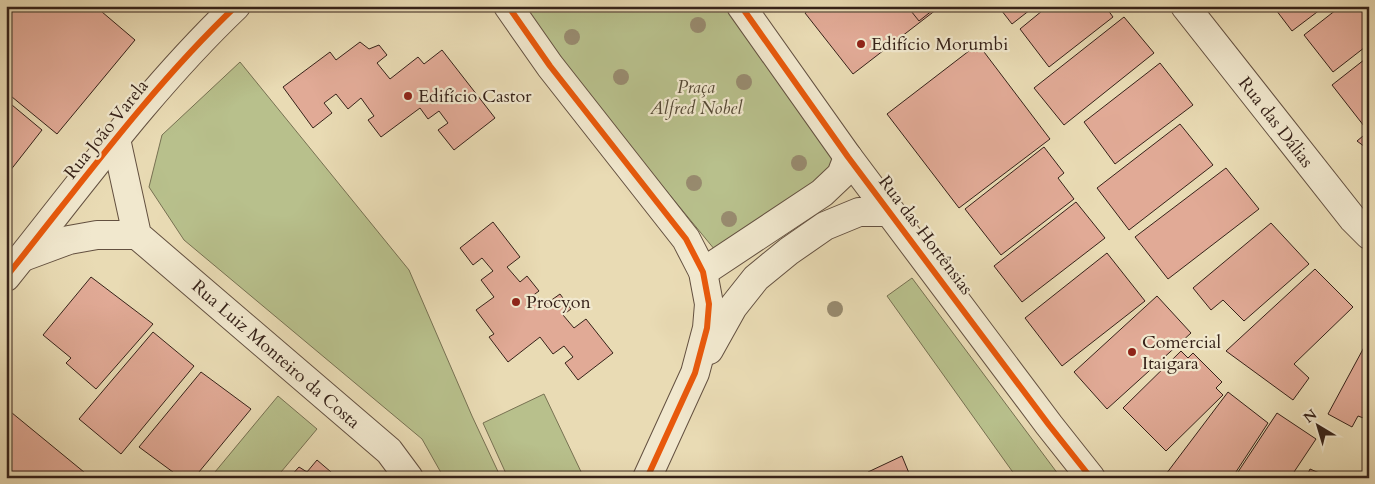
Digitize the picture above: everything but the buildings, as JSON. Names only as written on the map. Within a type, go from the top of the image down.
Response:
[{"type":"street","name":"Rua João Varela","points":[[14,267],[116,139],[183,60],[236,6]]},
{"type":"street","points":[[508,6],[550,66],[686,239],[703,272],[709,304],[707,328],[695,374]]},
{"type":"street","name":"Rua das Hortênsias","points":[[741,6],[848,157],[1090,478]]},
{"type":"street","name":"Rua das Dálias","points":[[1185,6],[1353,219],[1369,235]]},
{"type":"street","points":[[14,267],[69,240],[97,235],[138,235],[116,139]]},
{"type":"street","points":[[703,272],[822,193],[841,175],[848,157]]},
{"type":"street","points":[[647,478],[695,374],[733,308],[756,278],[789,250],[825,226],[859,212],[891,212]]},
{"type":"street","name":"Rua Luiz Monteiro da Costa","points":[[138,235],[389,451],[409,478]]},
{"type":"green space","name":"Praça Alfred Nobel","points":[[520,6],[729,6],[833,142],[836,169],[715,250],[558,59]]},
{"type":"green space","points":[[240,62],[409,270],[501,478],[444,478],[422,439],[184,240],[149,187],[162,135]]},
{"type":"green space","points":[[912,278],[1061,478],[1017,478],[887,296]]},
{"type":"green space","points":[[544,394],[584,478],[508,478],[483,423]]},
{"type":"green space","points":[[278,396],[317,429],[276,478],[210,478]]},
{"type":"cycle path","points":[[6,277],[145,104],[204,37],[236,6]]},
{"type":"cycle path","points":[[508,6],[550,66],[686,239],[703,272],[709,304],[707,328],[695,373],[647,478]]},
{"type":"cycle path","points":[[741,6],[848,157],[1091,478]]},
{"type":"place","name":"Edifício Morumbi","points":[[861,44]]},
{"type":"place","name":"Edifício Castor","points":[[408,96]]},
{"type":"place","name":"Procyon","points":[[516,302]]},
{"type":"place","name":"Comercial Itaigara","points":[[1132,352]]}]
